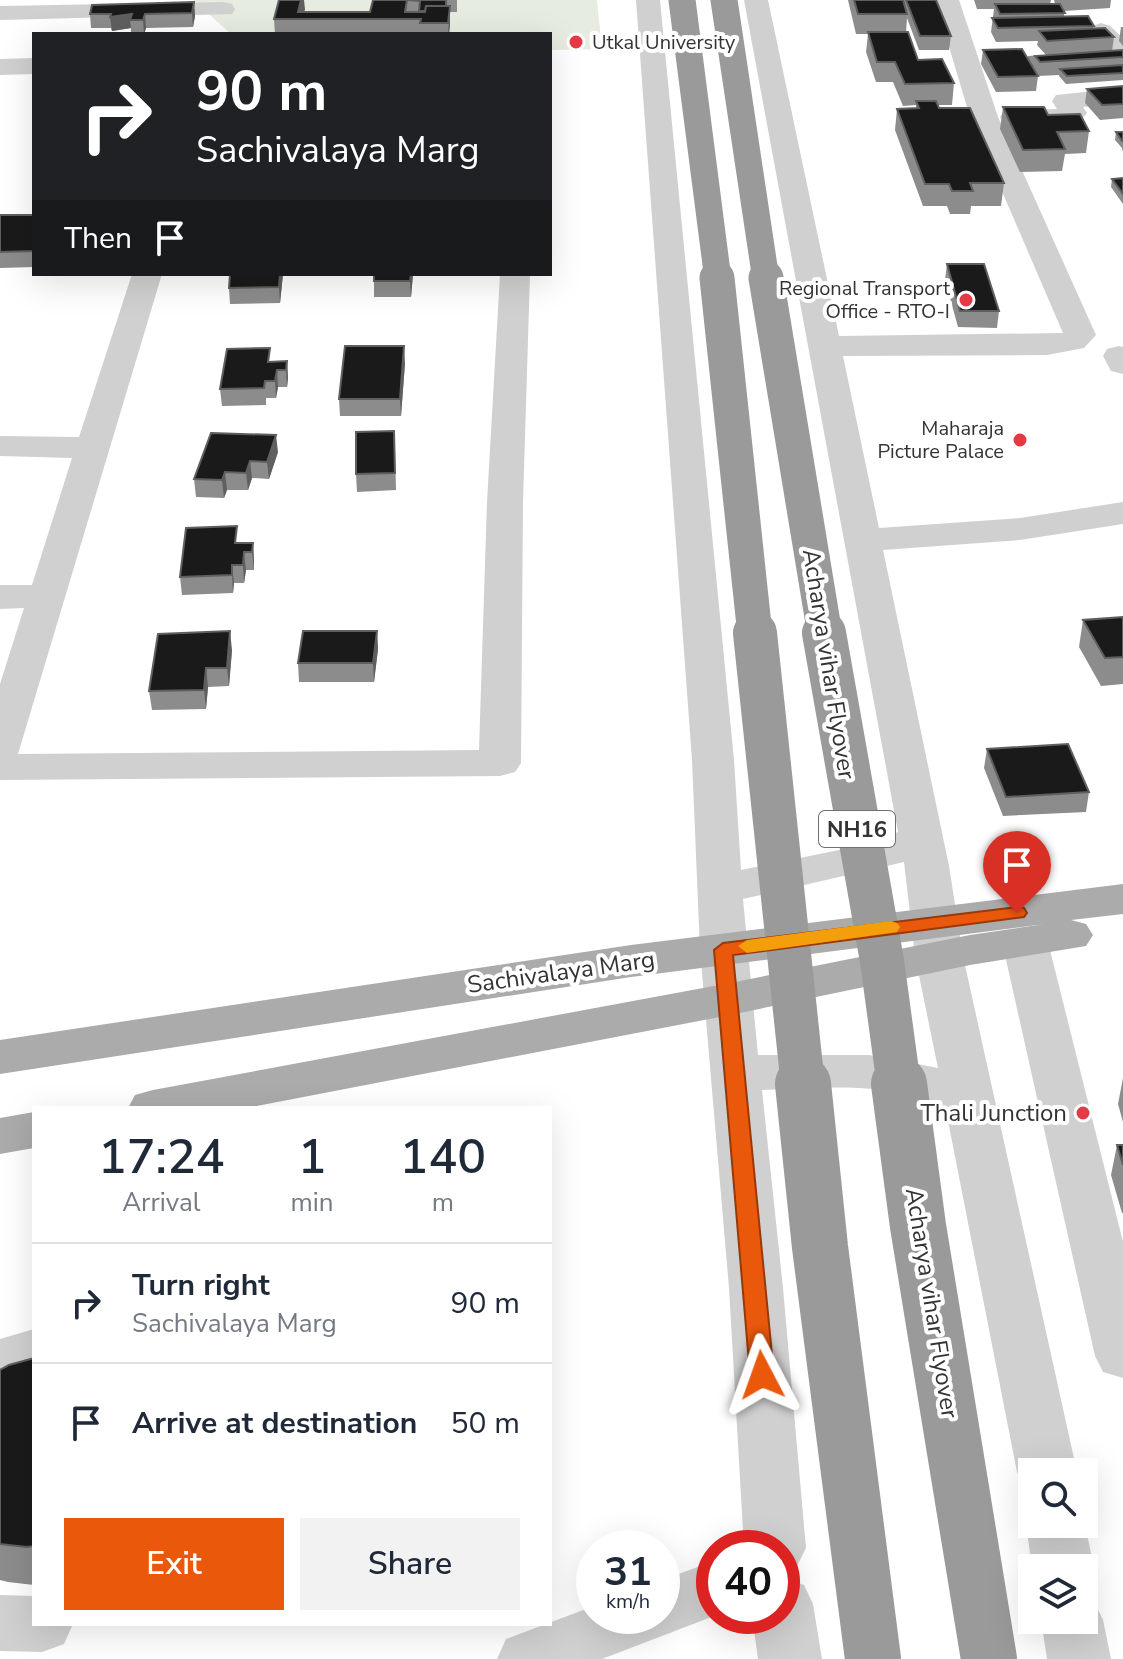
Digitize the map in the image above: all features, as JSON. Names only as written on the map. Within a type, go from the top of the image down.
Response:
[{"type":"highway","points":[[682,0],[708,190],[820,1247],[873,1659]]},
{"type":"highway","name":"Acharya vihar Flyover","points":[[724,0],[751,187],[839,726],[882,961],[918,1226],[989,1659]]},
{"type":"main road","points":[[162,1106],[726,974],[936,939],[1123,899]]},
{"type":"main road","points":[[936,939],[1025,942],[1123,926]]},
{"type":"main road","name":"Sachivalaya Marg","points":[[0,1057],[726,974]]},
{"type":"main road","points":[[0,1136],[32,1130]]},
{"type":"street","points":[[648,0],[774,1530]]},
{"type":"street","points":[[756,0],[921,839],[936,939],[1044,1458]]},
{"type":"street","points":[[824,346],[1047,345],[1073,341],[1080,335],[984,117],[947,0]]},
{"type":"street","points":[[0,13],[223,14]]},
{"type":"street","points":[[1101,31],[1123,52]]},
{"type":"street","points":[[0,67],[32,66]]},
{"type":"street","points":[[984,117],[1067,117],[1073,113],[1065,101],[1123,96]]},
{"type":"street","points":[[0,749],[146,276]]},
{"type":"street","points":[[0,767],[500,763],[505,502],[515,276]]},
{"type":"street","points":[[0,446],[93,448]]},
{"type":"street","points":[[862,540],[1020,529],[1123,513]]},
{"type":"street","points":[[0,597],[47,596]]},
{"type":"street","points":[[722,889],[885,854],[921,839]]},
{"type":"street","points":[[1025,942],[1123,1356]]},
{"type":"street","points":[[736,1074],[789,1070],[921,1081],[950,1095],[974,1122]]},
{"type":"street","points":[[0,1361],[32,1352]]},
{"type":"street","points":[[0,1623],[32,1624]]},
{"type":"street","points":[[529,1659],[594,1634]]},
{"type":"street","points":[[786,1634],[790,1659]]},
{"type":"street","points":[[1075,1634],[1079,1659]]},
{"type":"shaded area","points":[[193,0],[597,0],[602,49],[552,50],[552,32],[229,32]]},
{"type":"building","points":[[279,0],[301,0],[298,12],[370,12],[373,0],[407,0],[405,12],[425,12],[426,6],[450,6],[448,23],[420,23],[421,19],[274,19]]},
{"type":"building","points":[[408,0],[446,0],[446,6],[426,6],[425,11],[419,11],[420,1]]},
{"type":"building","points":[[854,0],[903,0],[907,14],[858,14]]},
{"type":"building","points":[[906,0],[936,0],[951,36],[920,36]]},
{"type":"building","points":[[194,2],[192,13],[145,14],[143,20],[130,20],[132,14],[110,17],[111,14],[90,14],[92,5]]},
{"type":"building","points":[[995,4],[1060,4],[1065,13],[1000,14]]},
{"type":"building","points":[[1088,16],[1094,26],[998,28],[992,18]]},
{"type":"building","points":[[1105,28],[1114,37],[1047,41],[1039,31]]},
{"type":"building","points":[[868,32],[908,32],[918,60],[942,59],[954,83],[905,84],[895,62],[877,62]]},
{"type":"building","points":[[1022,49],[1038,76],[998,77],[983,50]]},
{"type":"building","points":[[1123,50],[1123,57],[1040,62],[1035,56]]},
{"type":"building","points":[[1123,65],[1123,73],[1067,76],[1060,69]]},
{"type":"building","points":[[1123,86],[1123,104],[1102,105],[1087,89]]},
{"type":"building","points":[[916,101],[936,101],[939,108],[970,108],[1004,183],[970,183],[973,191],[952,191],[949,184],[925,184],[897,109],[919,108]]},
{"type":"building","points":[[1003,107],[1044,107],[1048,115],[1080,114],[1089,131],[1057,132],[1065,149],[1023,150]]},
{"type":"building","points":[[1123,178],[1123,194],[1112,179]]},
{"type":"building","points":[[0,215],[32,215],[32,251],[0,252]]},
{"type":"building","points":[[947,264],[984,264],[999,311],[960,311]]},
{"type":"building","points":[[230,276],[280,276],[279,287],[229,288]]},
{"type":"building","points":[[374,276],[411,276],[410,281],[374,281]]},
{"type":"building","points":[[345,346],[404,346],[400,399],[339,399]]},
{"type":"building","points":[[270,348],[268,362],[287,361],[286,370],[277,370],[275,381],[265,381],[264,388],[220,389],[227,349]]},
{"type":"building","points":[[394,431],[395,473],[356,474],[356,432]]},
{"type":"building","points":[[211,433],[276,435],[267,462],[250,461],[246,473],[225,472],[222,480],[194,479]]},
{"type":"building","points":[[237,526],[235,543],[253,543],[252,552],[244,552],[243,565],[232,565],[232,575],[180,577],[186,528]]},
{"type":"building","points":[[1123,617],[1123,657],[1105,658],[1083,620]]},
{"type":"building","points":[[230,631],[227,668],[206,668],[204,690],[149,691],[158,634]]},
{"type":"building","points":[[303,631],[377,631],[373,663],[298,663]]},
{"type":"building","points":[[1068,744],[1089,792],[1006,797],[987,749]]},
{"type":"building","points":[[1117,1145],[1123,1145],[1123,1165]]},
{"type":"building","points":[[32,1359],[32,1546],[27,1547],[0,1544],[0,1370]]},
{"type":"slow traffic","points":[[747,946],[891,927]]},
{"type":"place","name":"Utkal University","points":[[576,42]]},
{"type":"place","name":"Regional Transport Office - RTO-I","points":[[966,300]]},
{"type":"place","name":"Maharaja Picture Palace","points":[[1020,440]]},
{"type":"place","name":"Thali Junction","points":[[1083,1113]]},
{"type":"route","points":[[762,1375],[730,999],[723,950],[933,921],[1017,913]]}]
